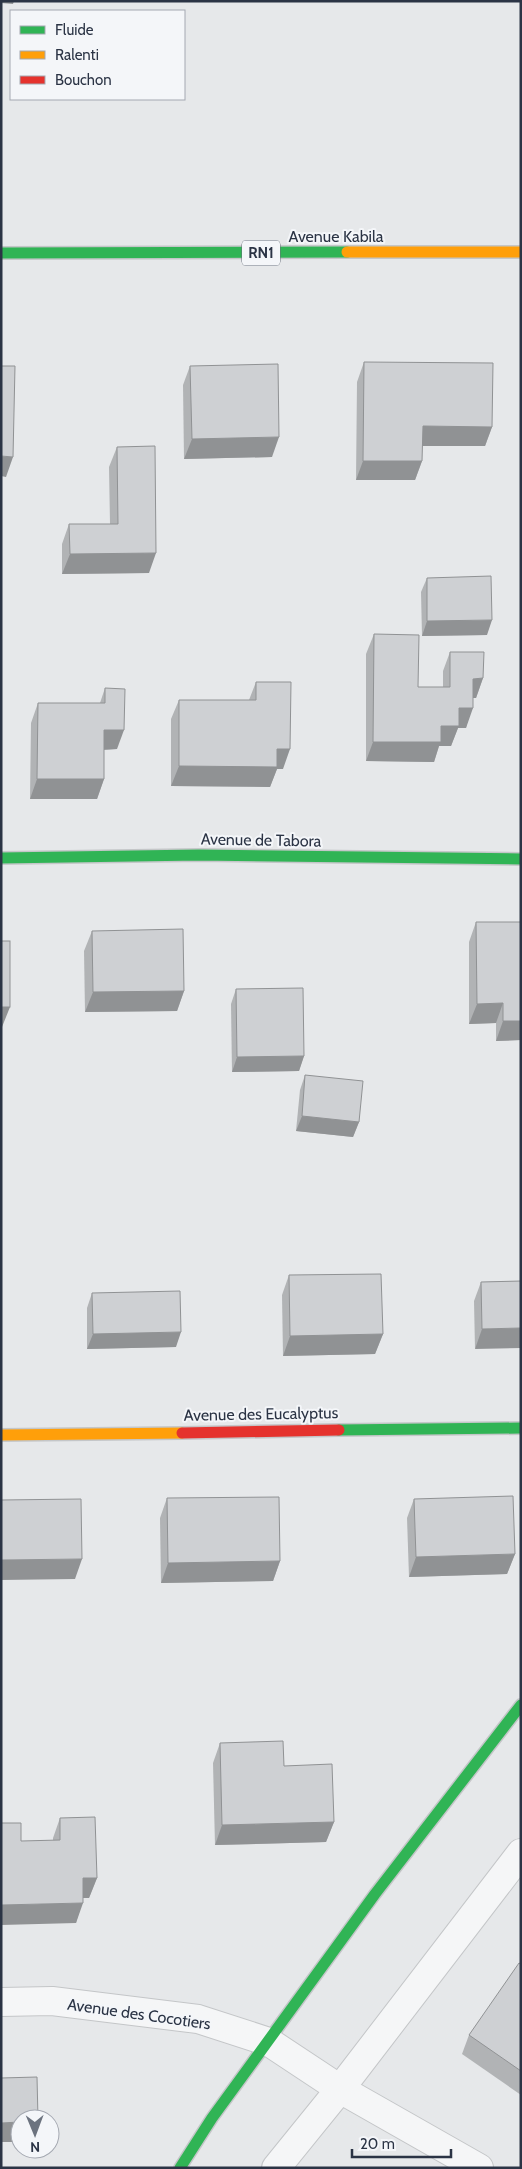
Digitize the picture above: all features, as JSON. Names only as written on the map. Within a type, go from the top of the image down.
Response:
[{"type":"main road","name":"Avenue Kabila","points":[[1,254],[521,252]]},
{"type":"main road","name":"Avenue de Tabora","points":[[1,858],[199,855],[521,859]]},
{"type":"main road","name":"Avenue des Eucalyptus","points":[[1,1435],[521,1428]]},
{"type":"main road","points":[[180,2168],[212,2118],[376,1894],[521,1705]]},
{"type":"street","points":[[276,2168],[340,2089],[521,1853]]},
{"type":"street","name":"Avenue des Cocotiers","points":[[1,2002],[52,2001],[198,2019],[269,2042],[340,2089],[479,2168]]},
{"type":"building","points":[[364,362],[493,363],[492,427],[423,426],[422,461],[363,461]]},
{"type":"building","points":[[278,364],[279,437],[192,439],[190,366]]},
{"type":"building","points":[[1,366],[15,366],[13,457],[1,456]]},
{"type":"building","points":[[155,446],[156,553],[70,554],[69,524],[118,524],[117,447]]},
{"type":"building","points":[[491,576],[492,620],[427,621],[427,578]]},
{"type":"building","points":[[374,634],[419,635],[418,687],[450,687],[450,652],[484,652],[483,678],[473,679],[473,708],[459,708],[459,726],[441,726],[441,742],[373,742]]},
{"type":"building","points":[[256,682],[291,682],[290,749],[277,749],[277,767],[179,766],[179,700],[256,700]]},
{"type":"building","points":[[105,688],[125,689],[124,730],[104,730],[104,779],[37,779],[38,703],[105,703]]},
{"type":"building","points":[[476,922],[521,922],[521,1021],[503,1021],[503,1003],[477,1004]]},
{"type":"building","points":[[183,929],[184,991],[93,992],[92,931]]},
{"type":"building","points":[[1,941],[10,941],[10,1007],[1,1007]]},
{"type":"building","points":[[303,988],[304,1056],[237,1057],[236,989]]},
{"type":"building","points":[[305,1075],[363,1081],[359,1122],[302,1116]]},
{"type":"building","points":[[381,1274],[383,1334],[290,1336],[289,1275]]},
{"type":"building","points":[[521,1281],[521,1328],[482,1329],[481,1282]]},
{"type":"building","points":[[180,1291],[181,1332],[93,1334],[92,1293]]},
{"type":"building","points":[[513,1496],[515,1554],[416,1557],[414,1499]]},
{"type":"building","points":[[279,1497],[280,1561],[168,1563],[167,1498]]},
{"type":"building","points":[[81,1499],[82,1559],[1,1560],[1,1500]]},
{"type":"building","points":[[283,1741],[284,1766],[332,1764],[334,1822],[222,1825],[220,1743]]},
{"type":"building","points":[[95,1817],[97,1878],[83,1878],[83,1903],[1,1905],[1,1823],[21,1823],[21,1841],[60,1840],[60,1818]]},
{"type":"building","points":[[519,1963],[521,1964],[521,2071],[469,2035]]},
{"type":"building","points":[[37,2077],[38,2109],[10,2109],[10,2123],[1,2123],[1,2078]]},
{"type":"traffic: fast","points":[[1,253],[347,252]]},
{"type":"traffic: fast","points":[[1,858],[199,855],[521,859]]},
{"type":"traffic: fast","points":[[339,1430],[521,1428]]},
{"type":"traffic: fast","points":[[180,2168],[212,2118],[375,1894],[521,1705]]},
{"type":"traffic: slow","points":[[347,252],[521,252]]},
{"type":"traffic: slow","points":[[1,1435],[182,1433]]},
{"type":"traffic: jam","points":[[182,1433],[339,1430]]}]
